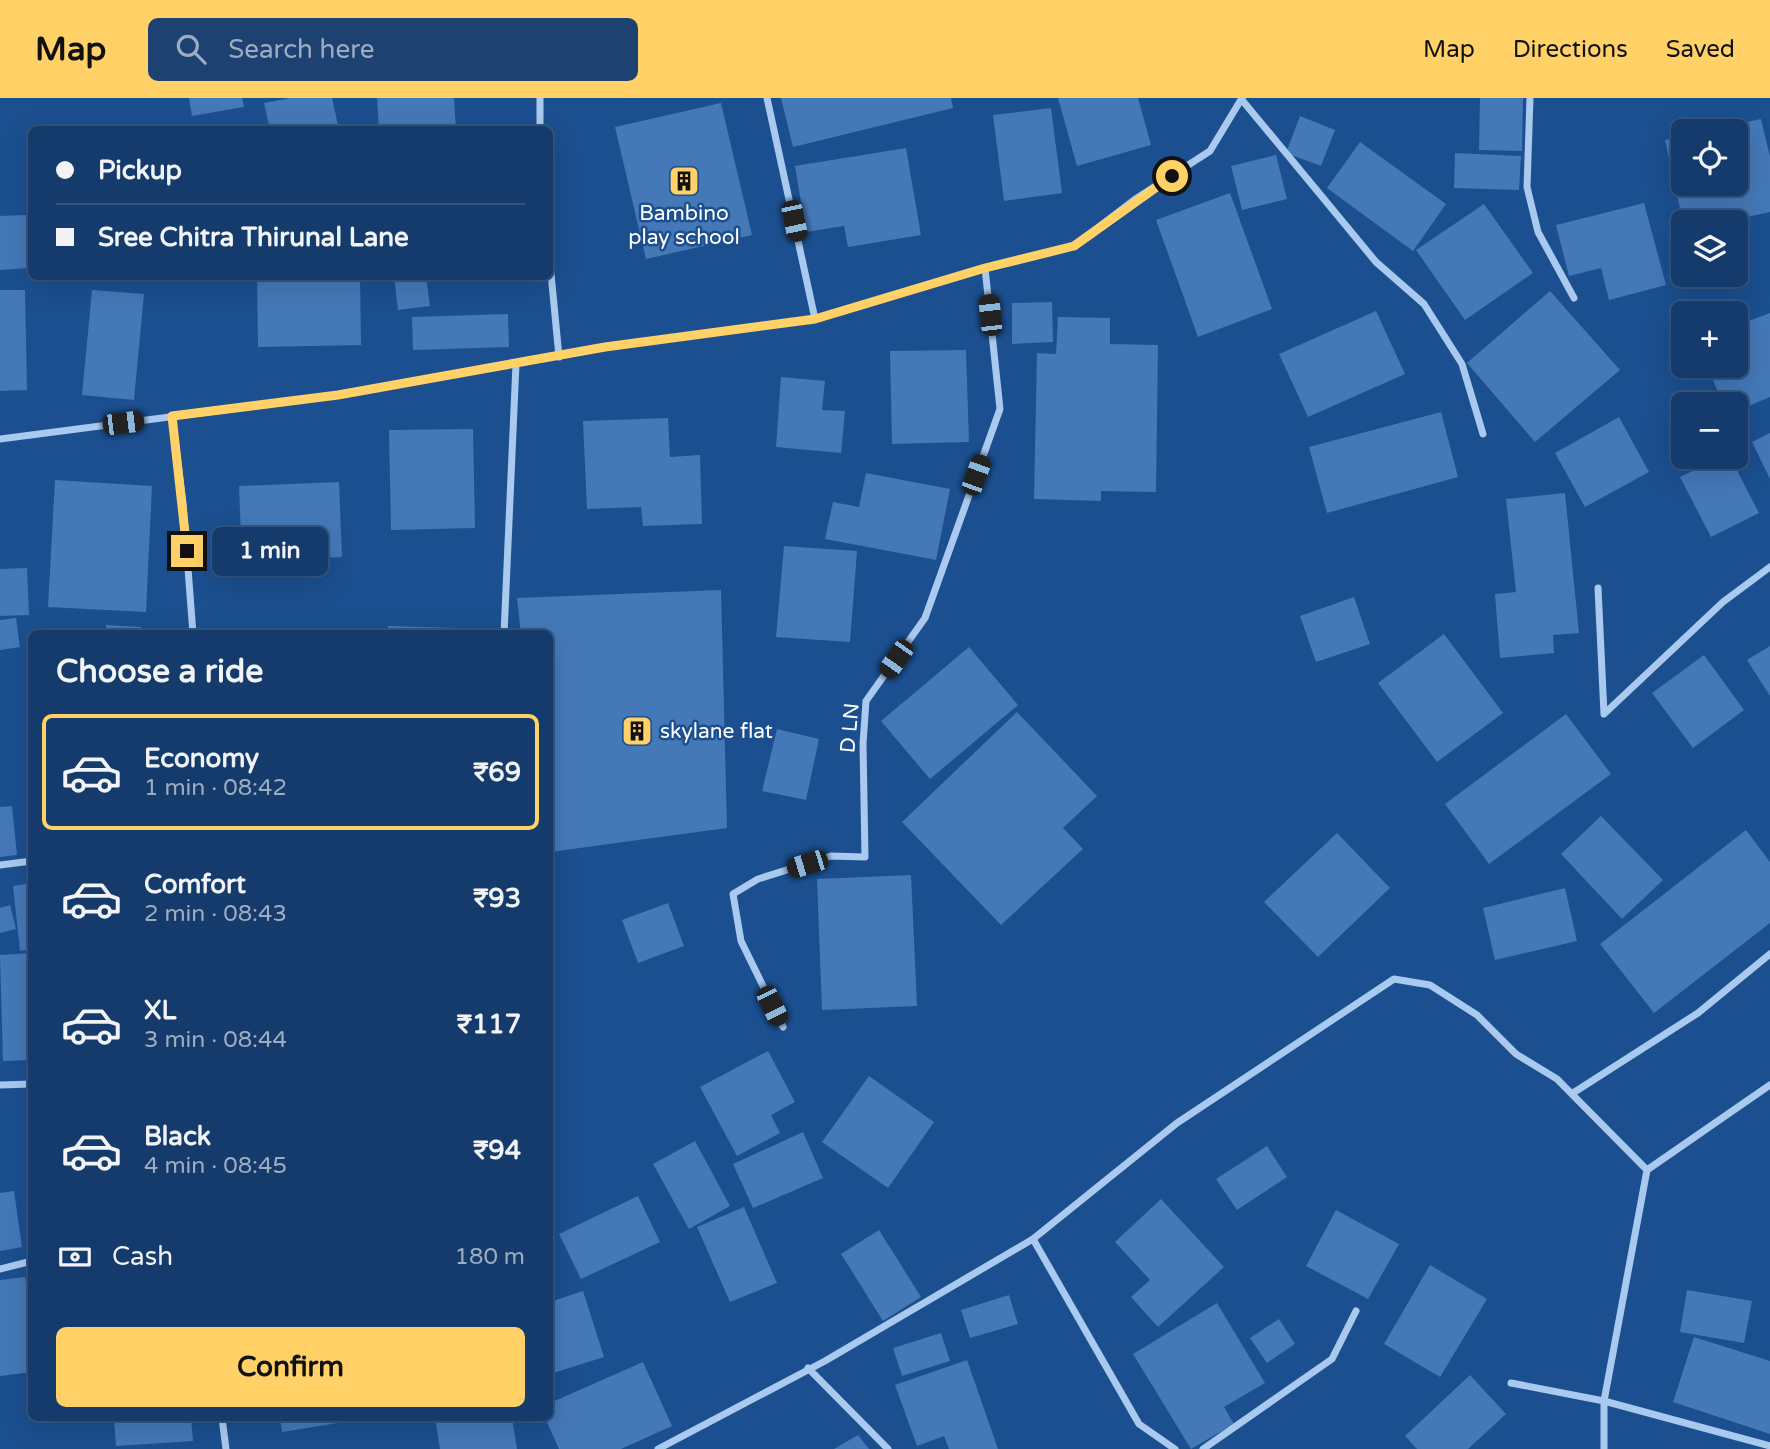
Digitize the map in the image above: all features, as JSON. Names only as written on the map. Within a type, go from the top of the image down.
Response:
[{"type":"street","points":[[540,98],[540,126]]},
{"type":"street","points":[[767,98],[815,319]]},
{"type":"street","points":[[1530,98],[1527,187],[1538,232],[1574,298]]},
{"type":"street","points":[[0,439],[338,395],[605,347],[815,319],[985,268],[1074,246],[1134,200],[1210,151],[1242,99],[1376,262],[1424,303],[1462,365],[1483,434]]},
{"type":"street","name":"D LN","points":[[783,1027],[741,941],[733,894],[758,879],[831,856],[865,857],[863,744],[866,701],[925,618],[1000,409],[985,268]]},
{"type":"street","points":[[552,280],[559,357]]},
{"type":"street","points":[[504,630],[516,365]]},
{"type":"street","points":[[172,416],[183,503],[193,630]]},
{"type":"street","points":[[1598,588],[1604,714],[1723,601],[1770,567]]},
{"type":"street","points":[[0,865],[28,862]]},
{"type":"street","points":[[1573,1093],[1698,1013],[1770,954]]},
{"type":"street","points":[[658,1449],[808,1368],[1033,1239],[1178,1123],[1394,979],[1430,985],[1477,1016],[1517,1054],[1557,1079],[1573,1093],[1647,1170]]},
{"type":"street","points":[[0,1085],[28,1084]]},
{"type":"street","points":[[1604,1449],[1604,1401],[1647,1170],[1770,1085]]},
{"type":"street","points":[[1033,1239],[1139,1424],[1175,1449]]},
{"type":"street","points":[[0,1269],[28,1262]]},
{"type":"street","points":[[1203,1449],[1332,1359],[1356,1311]]},
{"type":"street","points":[[808,1368],[888,1449]]},
{"type":"street","points":[[1511,1383],[1604,1401],[1770,1446]]},
{"type":"street","points":[[222,1421],[226,1449]]},
{"type":"building","points":[[189,98],[242,98],[244,107],[192,116]]},
{"type":"building","points":[[290,98],[332,98],[338,126],[269,126],[264,103]]},
{"type":"building","points":[[377,98],[454,98],[456,126],[379,126]]},
{"type":"building","points":[[781,98],[951,98],[953,108],[793,147]]},
{"type":"building","points":[[1058,98],[1138,98],[1151,145],[1077,166]]},
{"type":"building","points":[[1480,98],[1523,98],[1522,151],[1479,150]]},
{"type":"building","name":"Bambino play school","points":[[721,103],[752,235],[646,259],[615,127]]},
{"type":"building","points":[[1051,108],[1062,193],[1004,201],[993,115]]},
{"type":"building","points":[[1300,116],[1335,130],[1321,166],[1286,153]]},
{"type":"building","points":[[1761,119],[1770,157],[1770,212],[1748,217],[1748,210],[1680,210],[1677,196],[1748,196],[1748,122]]},
{"type":"building","points":[[1671,139],[1671,167],[1665,140]]},
{"type":"building","points":[[1360,142],[1446,204],[1413,251],[1327,188]]},
{"type":"building","points":[[906,148],[921,235],[848,247],[844,226],[806,232],[795,166]]},
{"type":"building","points":[[1455,153],[1521,156],[1519,190],[1454,188]]},
{"type":"building","points":[[1276,155],[1287,199],[1242,210],[1231,166]]},
{"type":"building","points":[[1230,193],[1272,309],[1198,337],[1156,220]]},
{"type":"building","points":[[1644,203],[1666,285],[1609,300],[1601,268],[1569,276],[1556,225]]},
{"type":"building","points":[[1484,204],[1533,273],[1465,320],[1416,250]]},
{"type":"building","points":[[26,215],[28,268],[0,270],[0,216]]},
{"type":"building","points":[[257,280],[360,280],[361,345],[258,347]]},
{"type":"building","points":[[394,280],[427,280],[430,306],[398,310]]},
{"type":"building","points":[[0,290],[25,290],[27,390],[0,391]]},
{"type":"building","points":[[92,290],[144,294],[134,400],[82,395]]},
{"type":"building","points":[[1550,291],[1620,370],[1535,442],[1467,363]]},
{"type":"building","points":[[1052,302],[1053,342],[1012,344],[1012,303]]},
{"type":"building","points":[[1376,311],[1405,374],[1308,417],[1279,354]]},
{"type":"building","points":[[1770,313],[1770,397],[1748,406],[1748,392],[1718,392],[1712,378],[1748,378],[1748,321]]},
{"type":"building","points":[[508,314],[509,347],[413,350],[412,317]]},
{"type":"building","points":[[1058,317],[1110,318],[1110,344],[1158,345],[1156,492],[1101,491],[1101,501],[1034,499],[1037,353],[1056,354]]},
{"type":"building","points":[[966,350],[969,442],[892,444],[890,351]]},
{"type":"building","points":[[781,377],[825,381],[822,410],[845,411],[841,453],[776,447]]},
{"type":"building","points":[[1441,412],[1458,477],[1327,513],[1309,447]]},
{"type":"building","points":[[1619,417],[1649,472],[1585,507],[1555,453]]},
{"type":"building","points":[[668,418],[670,457],[700,455],[702,524],[643,526],[641,507],[587,509],[583,421]]},
{"type":"building","points":[[473,429],[475,528],[391,530],[389,430]]},
{"type":"building","points":[[1770,433],[1770,479],[1752,442]]},
{"type":"building","points":[[1696,469],[1736,469],[1759,513],[1711,537],[1680,477]]},
{"type":"building","points":[[866,473],[950,489],[936,560],[825,539],[833,502],[859,507]]},
{"type":"building","points":[[55,480],[152,486],[146,612],[48,607]]},
{"type":"building","points":[[339,482],[342,557],[242,562],[239,486]]},
{"type":"building","points":[[1565,493],[1579,633],[1553,635],[1554,653],[1500,658],[1495,594],[1516,592],[1506,499]]},
{"type":"building","points":[[784,546],[857,551],[850,642],[776,637]]},
{"type":"building","points":[[27,568],[29,615],[0,616],[0,569]]},
{"type":"building","name":"skylane flat","points":[[721,590],[727,828],[553,852],[553,630],[521,630],[517,598]]},
{"type":"building","points":[[1354,597],[1370,644],[1316,662],[1300,616]]},
{"type":"building","points":[[16,618],[20,647],[0,650],[0,620]]},
{"type":"building","points":[[106,625],[141,627],[141,630],[106,630]]},
{"type":"building","points":[[388,626],[457,628],[457,630],[388,630]]},
{"type":"building","points":[[1444,634],[1503,713],[1437,762],[1378,683]]},
{"type":"building","points":[[1770,646],[1770,696],[1747,660]]},
{"type":"building","points":[[969,647],[1018,705],[930,779],[881,721]]},
{"type":"building","points":[[1704,655],[1744,710],[1693,748],[1652,693]]},
{"type":"building","points":[[1017,712],[1097,796],[1063,828],[1083,849],[1001,925],[902,822]]},
{"type":"building","points":[[1566,714],[1611,774],[1489,864],[1445,804]]},
{"type":"building","points":[[777,729],[819,739],[806,800],[762,791]]},
{"type":"building","points":[[12,806],[17,855],[0,857],[0,807]]},
{"type":"building","points":[[1601,816],[1663,880],[1622,919],[1561,854]]},
{"type":"building","points":[[1746,830],[1770,862],[1770,923],[1654,1013],[1600,944]]},
{"type":"building","points":[[1337,833],[1390,888],[1318,957],[1264,902]]},
{"type":"building","points":[[911,875],[917,1006],[822,1010],[817,879]]},
{"type":"building","points":[[28,884],[28,950],[20,951],[13,886]]},
{"type":"building","points":[[1565,888],[1577,941],[1495,960],[1483,908]]},
{"type":"building","points":[[668,903],[684,946],[638,963],[622,920]]},
{"type":"building","points":[[10,905],[16,929],[0,933],[0,908]]},
{"type":"building","points":[[28,953],[28,1060],[3,1061],[0,955]]},
{"type":"building","points":[[768,1051],[795,1102],[771,1115],[780,1133],[737,1156],[700,1087]]},
{"type":"building","points":[[869,1076],[934,1122],[888,1188],[822,1142]]},
{"type":"building","points":[[803,1132],[823,1178],[753,1208],[733,1164]]},
{"type":"building","points":[[695,1141],[730,1206],[689,1229],[653,1164]]},
{"type":"building","points":[[1267,1146],[1287,1177],[1237,1210],[1216,1179]]},
{"type":"building","points":[[14,1191],[22,1247],[0,1251],[0,1193]]},
{"type":"building","points":[[638,1196],[660,1242],[581,1279],[559,1234]]},
{"type":"building","points":[[1161,1199],[1224,1267],[1158,1327],[1131,1297],[1150,1280],[1115,1242]]},
{"type":"building","points":[[744,1207],[777,1283],[730,1302],[697,1227]]},
{"type":"building","points":[[1336,1210],[1399,1244],[1368,1299],[1306,1266]]},
{"type":"building","points":[[879,1230],[921,1297],[883,1321],[841,1254]]},
{"type":"building","points":[[1430,1265],[1487,1299],[1440,1377],[1384,1344]]},
{"type":"building","points":[[25,1277],[28,1296],[28,1372],[0,1376],[0,1280]]},
{"type":"building","points":[[1687,1290],[1752,1301],[1744,1343],[1680,1332]]},
{"type":"building","points":[[583,1291],[604,1357],[553,1373],[553,1301]]},
{"type":"building","points":[[1009,1295],[1018,1324],[970,1338],[961,1310]]},
{"type":"building","points":[[1217,1303],[1265,1383],[1224,1407],[1234,1424],[1191,1449],[1133,1354]]},
{"type":"building","points":[[1279,1319],[1295,1344],[1267,1363],[1250,1338]]},
{"type":"building","points":[[941,1333],[950,1361],[902,1376],[893,1348]]},
{"type":"building","points":[[1694,1337],[1770,1361],[1770,1434],[1673,1402]]},
{"type":"building","points":[[967,1360],[998,1449],[949,1449],[944,1436],[917,1446],[895,1385]]},
{"type":"building","points":[[643,1362],[672,1426],[621,1449],[559,1449],[546,1421],[553,1421],[553,1402]]},
{"type":"building","points":[[1470,1375],[1506,1414],[1468,1449],[1417,1449],[1405,1436]]},
{"type":"building","points":[[114,1421],[191,1421],[193,1441],[116,1446]]},
{"type":"building","points":[[280,1421],[351,1421],[282,1432]]},
{"type":"building","points":[[435,1421],[512,1421],[517,1449],[440,1449]]},
{"type":"building","points":[[858,1435],[869,1449],[834,1449]]},
{"type":"place","name":"Bambino play school","points":[[684,181]]},
{"type":"place","name":"skylane flat","points":[[637,731]]},
{"type":"route","points":[[187,551],[172,416],[338,395],[605,347],[815,319],[985,268],[1074,246],[1134,200],[1172,176]]}]
